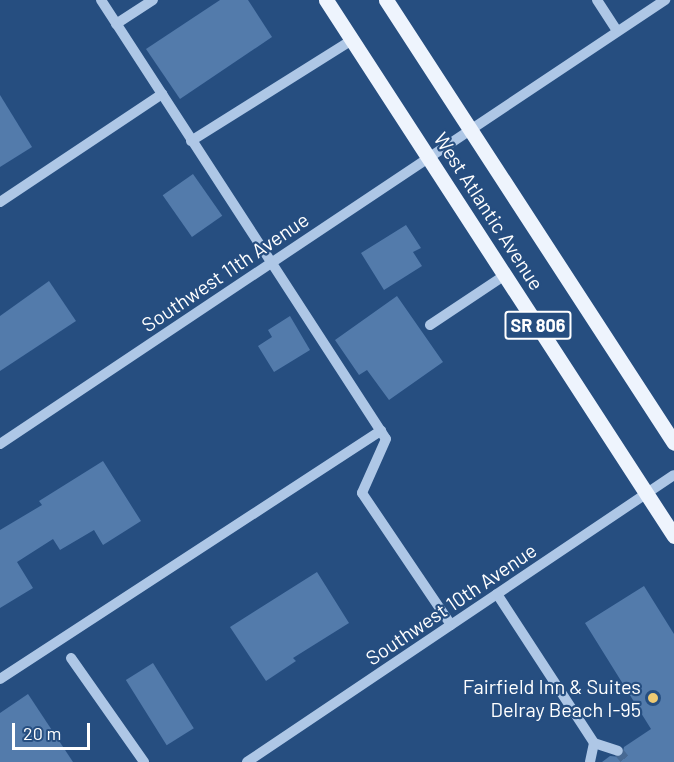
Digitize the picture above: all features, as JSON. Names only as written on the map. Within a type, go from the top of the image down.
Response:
[{"type":"main road","name":"West Atlantic Avenue","points":[[326,0],[674,536]]},
{"type":"main road","name":"West Atlantic Avenue","points":[[386,0],[674,443]]},
{"type":"street","points":[[100,0],[386,439],[362,493],[451,625]]},
{"type":"street","points":[[116,24],[153,0]]},
{"type":"street","points":[[597,0],[617,32]]},
{"type":"street","name":"Southwest 11th Avenue","points":[[0,444],[665,0]]},
{"type":"street","points":[[191,141],[352,40]]},
{"type":"street","points":[[0,202],[162,94]]},
{"type":"street","points":[[430,325],[505,275]]},
{"type":"street","points":[[0,679],[381,431]]},
{"type":"street","name":"Southwest 10th Avenue","points":[[247,762],[674,475]]},
{"type":"street","points":[[497,594],[594,743],[618,751]]},
{"type":"street","points":[[71,658],[144,762]]},
{"type":"street","points":[[590,762],[594,743]]},
{"type":"building","points":[[220,0],[248,0],[272,37],[180,99],[146,49]]},
{"type":"building","points":[[0,95],[32,147],[0,167]]},
{"type":"building","points":[[193,174],[222,216],[192,237],[163,195]]},
{"type":"building","points":[[406,225],[421,248],[413,252],[422,266],[384,290],[361,253]]},
{"type":"building","points":[[49,281],[76,321],[0,371],[0,316]]},
{"type":"building","points":[[397,296],[443,362],[389,400],[367,370],[359,375],[335,340]]},
{"type":"building","points":[[290,316],[310,350],[274,372],[258,346],[272,337],[268,330]]},
{"type":"building","points":[[103,461],[141,521],[103,545],[94,530],[60,550],[53,539],[17,562],[33,588],[0,608],[0,530],[42,505],[39,501]]},
{"type":"building","points":[[317,572],[349,623],[293,658],[296,661],[266,681],[230,627]]},
{"type":"building","name":"Fairfield Inn & Suites Delray Beach I-95","points":[[644,586],[674,634],[674,762],[602,762],[610,756],[622,757],[624,747],[651,729],[585,623]]},
{"type":"building","points":[[153,663],[194,728],[167,745],[126,680]]},
{"type":"building","points":[[28,694],[73,762],[0,762],[0,713]]},
{"type":"tunnel","points":[[618,751],[627,762]]},
{"type":"place","name":"Fairfield Inn & Suites Delray Beach I-95","points":[[653,698]]}]
